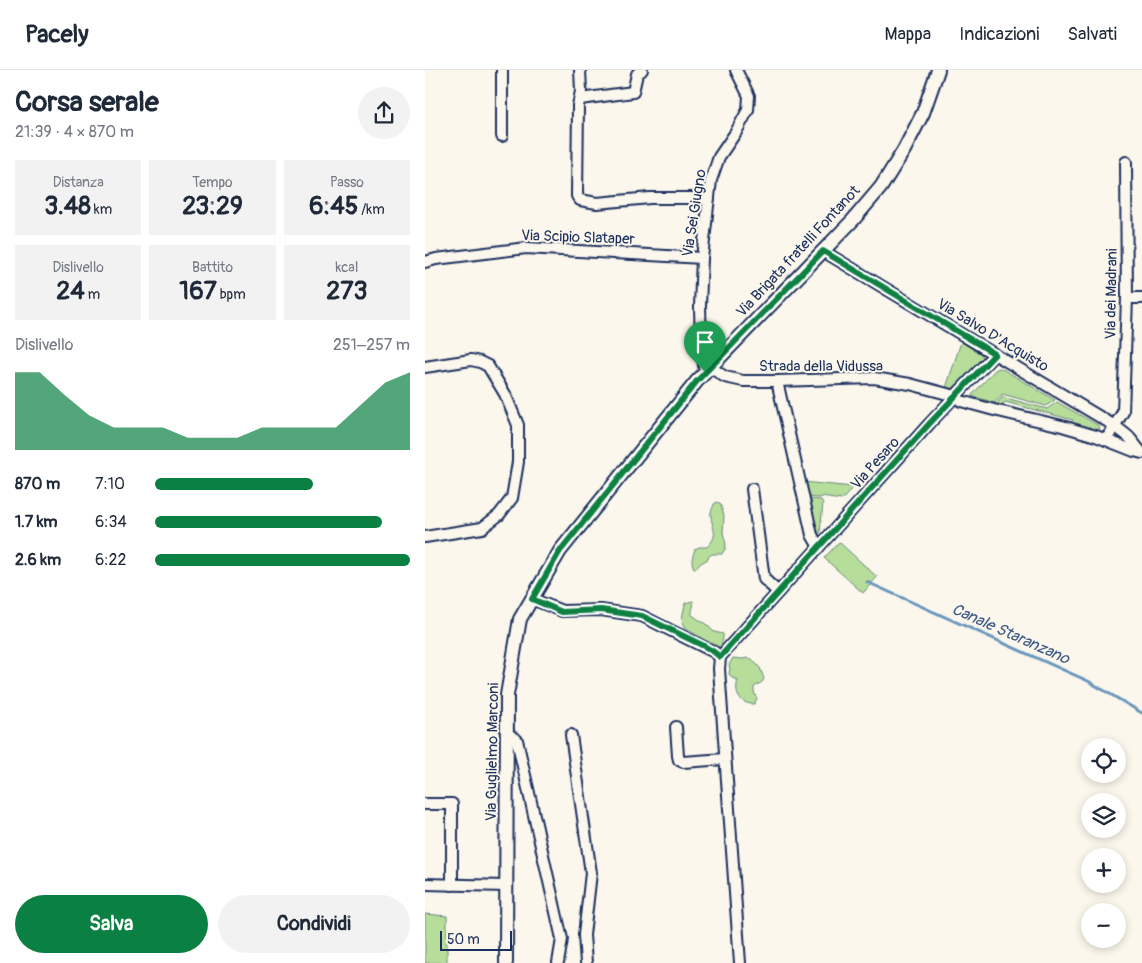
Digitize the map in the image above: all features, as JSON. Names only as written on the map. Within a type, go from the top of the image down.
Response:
[{"type":"street","points":[[502,70],[502,136]]},
{"type":"street","points":[[579,70],[581,90],[578,106],[577,196],[580,200],[597,203],[650,198],[709,198]]},
{"type":"street","points":[[580,98],[633,92],[637,74],[642,70]]},
{"type":"street","name":"Via Sei Giugno","points":[[707,370],[701,345],[702,258],[711,180],[719,157],[748,110],[749,96],[736,70]]},
{"type":"street","name":"Via Brigata fratelli Fontanot","points":[[707,370],[853,220],[881,187],[904,150],[923,113],[938,70]]},
{"type":"street","name":"Via dei Madrani","points":[[1115,426],[1123,412],[1127,298],[1126,162]]},
{"type":"street","name":"Via Scipio Slataper","points":[[425,262],[526,248],[702,258]]},
{"type":"street","name":"Via Salvo D'Acquisto","points":[[823,251],[1115,426],[1129,436],[1141,452]]},
{"type":"street","points":[[1127,298],[1142,298]]},
{"type":"street","name":"Via Pesaro","points":[[720,657],[995,354]]},
{"type":"street","points":[[425,367],[471,360],[488,366],[505,394],[518,425],[518,462],[512,498],[499,515],[482,528],[425,537]]},
{"type":"street","name":"Strada della Vidussa","points":[[707,370],[728,378],[743,381],[874,378],[909,384],[955,396],[961,400],[994,410],[1071,428],[1141,452]]},
{"type":"street","name":"Via Guglielmo Marconi","points":[[506,963],[507,694],[520,619],[560,551],[707,370]]},
{"type":"street","points":[[777,381],[809,524],[812,535],[819,547]]},
{"type":"street","points":[[1106,440],[1115,426]]},
{"type":"street","points":[[752,489],[765,579],[778,592]]},
{"type":"street","points":[[532,599],[562,612],[601,610],[642,616],[704,646],[720,657],[719,669],[740,963]]},
{"type":"street","points":[[676,727],[679,760],[683,762],[725,760]]},
{"type":"street","points":[[508,734],[517,740],[562,939],[560,963]]},
{"type":"street","points":[[571,735],[591,872],[584,935],[585,963]]},
{"type":"street","points":[[425,804],[452,804],[452,885]]},
{"type":"street","points":[[425,884],[506,886]]},
{"type":"green space","points":[[961,342],[983,357],[953,388],[946,388]]},
{"type":"green space","points":[[999,368],[1055,400],[1046,406],[1002,394],[995,403],[972,396]]},
{"type":"green space","points":[[1002,397],[1047,409],[1057,402],[1099,426],[1100,429],[1098,431],[1070,423],[1073,420],[1005,402],[1001,405],[997,404]]},
{"type":"green space","points":[[803,482],[853,487],[842,500],[824,496],[820,498],[806,497]]},
{"type":"green space","points":[[808,499],[821,500],[823,503],[820,533],[816,532]]},
{"type":"green space","points":[[717,502],[721,505],[724,516],[723,533],[726,544],[725,549],[722,554],[712,554],[694,568],[692,561],[695,549],[707,547],[713,539],[714,532],[711,513],[714,504]]},
{"type":"green space","points":[[839,542],[877,577],[863,593],[824,558]]},
{"type":"green space","points":[[693,601],[692,615],[714,632],[723,634],[720,648],[718,649],[703,642],[699,636],[684,628],[682,619],[685,603]]},
{"type":"green space","points":[[733,658],[752,659],[760,668],[764,679],[754,687],[757,699],[754,704],[741,700],[737,693],[738,680],[732,678],[729,674],[729,665]]},
{"type":"green space","points":[[425,914],[447,916],[447,963],[425,963]]},
{"type":"waterway","name":"Canale Staranzano","points":[[867,582],[1088,681],[1142,713]]},
{"type":"route","points":[[823,251],[995,354],[930,423],[720,657],[704,646],[642,616],[601,610],[562,612],[532,599],[560,551],[705,372],[823,251]]}]
